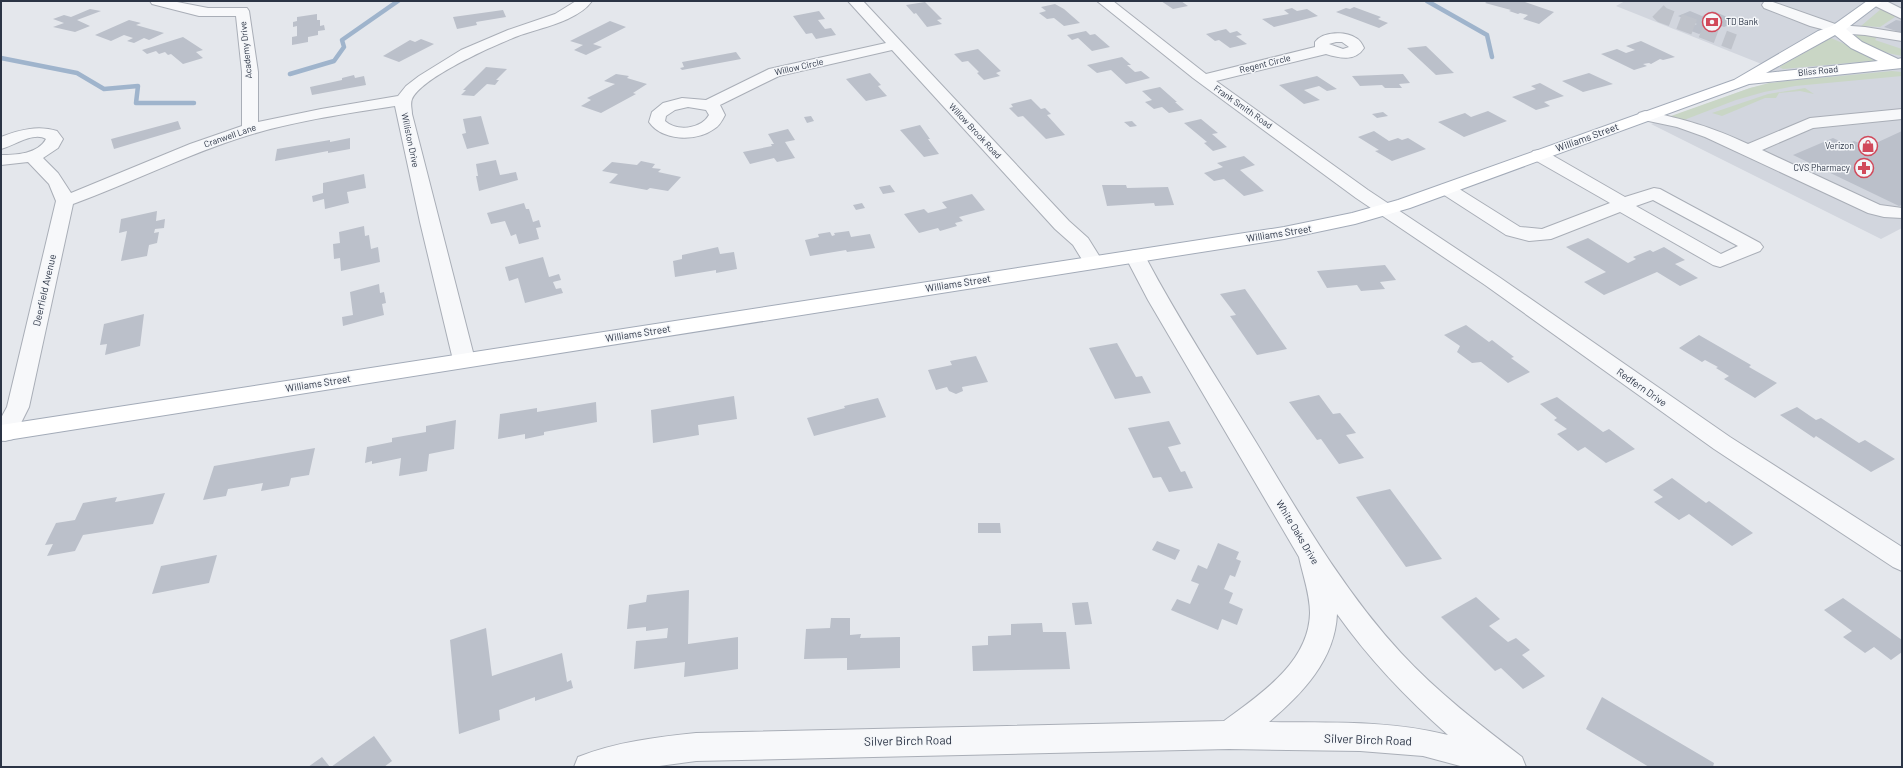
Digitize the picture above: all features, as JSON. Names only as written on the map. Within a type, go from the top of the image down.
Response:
[{"type":"main road","name":"Williams Street","points":[[3,433],[1313,228],[1386,209],[1447,189],[1739,83],[1823,34],[1836,29],[1876,1]]},
{"type":"main road","name":"Bliss Road","points":[[1836,29],[1844,38],[1900,65]]},
{"type":"main road","name":"Bliss Road","points":[[1739,83],[1786,75],[1900,65]]},
{"type":"street","name":"Academy Drive","points":[[157,1],[197,13],[220,14],[246,6],[250,72],[250,129]]},
{"type":"street","name":"Williston Drive","points":[[464,360],[429,222],[404,114],[404,100],[408,94],[422,81],[452,61],[501,37],[562,16],[575,10],[585,1]]},
{"type":"street","name":"Willow Brook Road","points":[[855,1],[1062,225],[1081,242],[1093,262]]},
{"type":"street","name":"Frank Smith Road","points":[[1104,1],[1204,79],[1362,194],[1386,209]]},
{"type":"street","points":[[1876,1],[1901,14]]},
{"type":"street","points":[[1769,5],[1815,23],[1836,29],[1865,30],[1902,37]]},
{"type":"street","name":"Willow Circle","points":[[708,105],[774,72],[895,45]]},
{"type":"street","name":"Regent Circle","points":[[1204,79],[1326,49]]},
{"type":"street","name":"Cranwell Lane","points":[[65,201],[100,189],[190,150],[250,129],[287,120],[404,100]]},
{"type":"street","points":[[1645,116],[1681,123],[1711,133],[1874,209],[1890,213],[1902,213]]},
{"type":"street","points":[[1748,150],[1810,123],[1900,116]]},
{"type":"street","points":[[1,144],[17,137],[33,133],[46,133],[54,136],[54,143],[51,146],[31,156],[15,160],[1,160]]},
{"type":"street","points":[[1447,189],[1513,231],[1529,235],[1544,235],[1622,204],[1654,193],[1753,247],[1720,261],[1622,204],[1539,155]]},
{"type":"street","points":[[31,156],[59,182],[63,190],[65,201]]},
{"type":"street","name":"Deerfield Avenue","points":[[3,433],[18,407],[65,201]]},
{"type":"street","name":"Redfern Drive","points":[[1386,209],[1492,281],[1716,438],[1902,560]]},
{"type":"street","name":"White Oaks Drive","points":[[1135,256],[1158,300],[1312,558],[1350,613],[1378,648],[1424,696],[1466,732],[1511,767]]},
{"type":"street","points":[[1229,735],[1267,706],[1303,670],[1311,658],[1321,633],[1323,620],[1322,599],[1312,558]]},
{"type":"street","name":"Silver Birch Road","points":[[589,767],[666,750],[696,747],[1229,735],[1360,737],[1423,742],[1468,754],[1503,767]]},
{"type":"shaded area","points":[[1625,1],[1902,1],[1902,228],[1881,239],[1651,124],[1750,88],[1788,80],[1759,63],[1616,6]]},
{"type":"green space","points":[[1881,9],[1895,15],[1895,17],[1880,27],[1861,26]]},
{"type":"green space","points":[[1857,33],[1878,36],[1875,40],[1902,49],[1902,56],[1884,52],[1866,45],[1856,37]]},
{"type":"green space","points":[[1831,38],[1881,60],[1783,69],[1779,67]]},
{"type":"green space","points":[[1892,71],[1902,72],[1902,76],[1795,86],[1764,92],[1736,100],[1684,120],[1671,116],[1750,88],[1769,83]]},
{"type":"green space","points":[[1805,88],[1814,94],[1800,91],[1779,93],[1776,98],[1765,98],[1722,116],[1712,113],[1768,94]]},
{"type":"building","points":[[1161,1],[1181,1],[1188,6],[1173,9]]},
{"type":"building","points":[[1488,1],[1525,2],[1554,12],[1539,24],[1523,19],[1528,15],[1518,14],[1509,11],[1511,10],[1485,3]]},
{"type":"building","points":[[925,2],[942,19],[937,20],[942,24],[927,27],[916,13],[914,14],[906,5]]},
{"type":"building","points":[[1055,4],[1064,9],[1080,23],[1064,26],[1054,18],[1047,19],[1039,13],[1046,11],[1041,7]]},
{"type":"building","points":[[1354,7],[1381,17],[1378,19],[1388,23],[1379,28],[1336,12]]},
{"type":"building","points":[[1292,8],[1297,11],[1307,9],[1318,16],[1274,27],[1262,19],[1289,14],[1284,10]]},
{"type":"building","points":[[90,9],[101,11],[77,20],[90,26],[75,32],[53,27],[64,23],[53,19],[64,15],[71,17]]},
{"type":"building","points":[[503,10],[506,17],[476,22],[477,25],[457,29],[453,17]]},
{"type":"building","points":[[819,11],[825,19],[818,20],[825,29],[831,28],[836,35],[816,39],[812,33],[806,34],[793,16]]},
{"type":"building","name":"TD Bank","points":[[1690,11],[1702,16],[1713,11],[1734,20],[1728,21],[1733,23],[1724,27],[1719,25],[1717,26],[1720,27],[1699,34],[1686,29],[1697,24],[1678,16]]},
{"type":"building","points":[[317,14],[317,20],[320,20],[320,26],[324,25],[325,30],[318,31],[318,35],[308,37],[308,42],[292,45],[292,37],[297,36],[297,26],[293,27],[293,22],[297,21],[297,17]]},
{"type":"building","points":[[129,20],[141,23],[136,25],[164,33],[149,40],[144,38],[134,43],[127,41],[133,38],[124,35],[111,41],[95,35]]},
{"type":"building","points":[[1896,20],[1902,21],[1902,33],[1884,27]]},
{"type":"building","points":[[610,21],[626,27],[593,44],[602,47],[586,55],[574,50],[583,45],[570,41]]},
{"type":"building","points":[[1226,29],[1230,33],[1237,31],[1242,35],[1236,36],[1247,44],[1230,48],[1219,40],[1215,41],[1206,34]]},
{"type":"building","points":[[1086,31],[1090,35],[1095,34],[1110,47],[1092,51],[1078,38],[1072,40],[1067,35]]},
{"type":"building","points":[[183,37],[203,50],[196,52],[203,58],[183,64],[171,54],[168,55],[165,52],[159,54],[156,51],[147,54],[142,50]]},
{"type":"building","points":[[421,39],[434,44],[399,62],[383,56],[410,40],[415,42]]},
{"type":"building","points":[[1641,41],[1675,57],[1663,60],[1660,59],[1651,64],[1643,64],[1647,66],[1634,70],[1601,54],[1617,49],[1626,53],[1635,50],[1626,46]]},
{"type":"building","points":[[1426,46],[1454,73],[1436,75],[1407,48]]},
{"type":"building","points":[[978,49],[1001,71],[996,73],[1000,76],[984,80],[977,73],[979,72],[968,61],[962,62],[954,54]]},
{"type":"building","points":[[736,52],[741,59],[682,70],[680,68],[684,67],[682,62]]},
{"type":"building","points":[[1122,57],[1131,65],[1127,65],[1135,72],[1141,71],[1150,78],[1126,84],[1111,70],[1097,73],[1087,65]]},
{"type":"building","points":[[486,67],[507,69],[496,80],[499,80],[495,85],[487,84],[474,96],[461,95],[466,90],[463,90]]},
{"type":"building","points":[[870,73],[881,85],[878,86],[887,96],[866,101],[846,79]]},
{"type":"building","points":[[1589,73],[1613,84],[1583,92],[1562,81]]},
{"type":"building","points":[[616,74],[629,76],[627,78],[647,84],[633,93],[636,94],[601,113],[581,106],[591,100],[587,98],[615,84],[604,81]]},
{"type":"building","points":[[1403,74],[1410,83],[1399,84],[1402,88],[1385,88],[1382,85],[1360,86],[1352,76]]},
{"type":"building","points":[[354,75],[355,78],[364,76],[366,85],[312,95],[310,87],[342,80],[342,78]]},
{"type":"building","points":[[1317,76],[1337,89],[1327,91],[1319,86],[1304,90],[1320,100],[1304,104],[1279,85]]},
{"type":"building","points":[[1540,83],[1564,96],[1544,102],[1550,106],[1536,110],[1512,97],[1536,89],[1531,86]]},
{"type":"building","points":[[1160,87],[1184,110],[1169,113],[1162,107],[1154,109],[1145,102],[1152,100],[1142,91]]},
{"type":"building","points":[[1031,99],[1041,109],[1045,108],[1051,114],[1047,115],[1065,135],[1046,139],[1023,116],[1018,117],[1009,108],[1013,107],[1011,104]]},
{"type":"building","points":[[1488,111],[1507,121],[1464,137],[1438,122],[1465,113],[1471,117]]},
{"type":"building","points":[[1383,112],[1388,116],[1377,118],[1372,114]]},
{"type":"building","points":[[481,116],[489,144],[467,149],[462,134],[466,133],[463,119]]},
{"type":"building","points":[[811,116],[814,121],[807,123],[804,117]]},
{"type":"building","points":[[1201,119],[1218,133],[1212,134],[1227,147],[1213,151],[1204,143],[1207,142],[1184,123]]},
{"type":"building","points":[[178,121],[181,129],[114,149],[111,139]]},
{"type":"building","points":[[1132,121],[1137,126],[1130,127],[1124,122]]},
{"type":"building","points":[[920,125],[939,154],[924,157],[900,130]]},
{"type":"building","points":[[788,129],[795,140],[785,142],[795,158],[777,162],[774,158],[750,164],[743,152],[772,146],[771,144],[774,144],[768,134]]},
{"type":"building","points":[[1374,131],[1389,141],[1398,138],[1402,140],[1408,138],[1426,149],[1392,161],[1375,151],[1379,150],[1358,137]]},
{"type":"building","points":[[1902,131],[1902,205],[1899,206],[1793,155],[1833,138],[1846,144],[1854,141],[1859,143],[1867,139],[1876,143]]},
{"type":"building","points":[[350,138],[350,149],[328,153],[328,151],[275,161],[277,149]]},
{"type":"building","points":[[1244,156],[1255,165],[1240,170],[1264,191],[1244,196],[1224,179],[1214,181],[1204,173],[1223,167],[1217,163]]},
{"type":"building","points":[[496,160],[500,175],[516,172],[518,180],[479,191],[476,176],[478,176],[476,164]]},
{"type":"building","points":[[641,161],[655,164],[652,168],[661,169],[658,172],[681,177],[668,191],[650,188],[647,190],[609,183],[618,174],[602,171],[612,162],[637,165]]},
{"type":"building","points":[[364,174],[366,188],[347,192],[349,203],[325,209],[324,199],[313,202],[312,196],[323,193],[323,183]]},
{"type":"building","points":[[890,185],[895,192],[883,194],[879,187]]},
{"type":"building","points":[[1102,185],[1126,185],[1127,188],[1168,187],[1174,205],[1155,206],[1154,203],[1107,206]]},
{"type":"building","points":[[972,194],[985,210],[959,217],[963,221],[955,223],[957,226],[940,231],[938,228],[919,233],[904,214],[924,209],[928,213],[947,208],[942,202]]},
{"type":"building","points":[[524,203],[526,209],[529,209],[533,222],[539,220],[541,227],[536,228],[539,239],[519,244],[516,234],[511,236],[505,221],[491,224],[487,213]]},
{"type":"building","points":[[862,203],[865,208],[856,210],[853,205]]},
{"type":"building","points":[[157,211],[156,221],[165,219],[164,228],[155,229],[154,233],[159,232],[157,243],[149,245],[147,256],[121,261],[127,231],[119,233],[121,219]]},
{"type":"building","points":[[364,226],[365,236],[369,235],[371,249],[378,247],[380,262],[341,271],[340,258],[334,259],[333,244],[340,243],[339,232]]},
{"type":"building","points":[[849,231],[851,237],[870,234],[875,248],[847,252],[846,250],[810,256],[805,240],[819,237],[818,234],[830,232],[832,236],[835,235],[834,233]]},
{"type":"building","points":[[1588,238],[1628,263],[1636,259],[1633,257],[1650,250],[1653,252],[1664,247],[1685,260],[1675,264],[1698,278],[1680,286],[1657,272],[1604,295],[1584,282],[1606,272],[1566,247]]},
{"type":"building","points":[[718,247],[720,254],[734,252],[737,269],[716,273],[716,270],[675,277],[673,261],[682,259],[682,255]]},
{"type":"building","points":[[543,257],[549,277],[559,274],[561,280],[553,282],[556,289],[561,288],[563,293],[525,303],[518,278],[509,281],[505,267]]},
{"type":"building","points":[[1385,265],[1396,280],[1380,282],[1385,289],[1361,291],[1357,285],[1327,288],[1317,271]]},
{"type":"building","points":[[379,284],[380,293],[384,292],[386,303],[382,304],[384,315],[343,326],[342,317],[353,315],[350,292]]},
{"type":"building","points":[[1245,289],[1287,349],[1257,355],[1230,316],[1236,315],[1220,294]]},
{"type":"building","points":[[144,314],[140,346],[105,355],[107,344],[100,345],[104,324]]},
{"type":"building","points":[[1466,325],[1489,342],[1492,340],[1514,357],[1511,358],[1530,372],[1508,383],[1481,362],[1472,363],[1457,352],[1460,346],[1444,335]]},
{"type":"building","points":[[1699,335],[1751,365],[1749,367],[1777,383],[1755,398],[1724,379],[1729,376],[1716,368],[1718,367],[1705,360],[1702,362],[1679,348]]},
{"type":"building","points":[[1117,343],[1136,377],[1142,376],[1151,393],[1115,399],[1089,348]]},
{"type":"building","points":[[976,356],[988,382],[962,387],[963,391],[956,394],[949,391],[947,387],[936,390],[928,370],[952,365],[950,361]]},
{"type":"building","points":[[1319,395],[1333,414],[1340,413],[1356,433],[1346,435],[1364,458],[1339,464],[1321,439],[1317,440],[1289,402]]},
{"type":"building","points":[[734,396],[737,419],[698,425],[699,435],[653,443],[651,410]]},
{"type":"building","points":[[1557,397],[1603,432],[1609,429],[1635,449],[1606,463],[1585,447],[1578,451],[1557,434],[1567,429],[1554,420],[1557,418],[1540,404]]},
{"type":"building","points":[[878,398],[886,417],[814,436],[807,418],[845,408],[844,406]]},
{"type":"building","points":[[596,402],[597,422],[544,432],[544,435],[525,439],[525,434],[498,439],[500,414],[537,408],[537,412]]},
{"type":"building","points":[[1797,407],[1816,420],[1821,418],[1859,443],[1865,440],[1895,459],[1871,472],[1816,436],[1814,438],[1780,415]]},
{"type":"building","points":[[456,420],[454,449],[429,454],[427,471],[399,476],[401,458],[372,464],[372,461],[365,463],[367,447],[392,442],[392,438],[426,432],[426,426]]},
{"type":"building","points":[[1169,421],[1181,444],[1168,447],[1181,472],[1185,471],[1193,488],[1169,492],[1161,477],[1153,478],[1128,428]]},
{"type":"building","points":[[315,448],[309,475],[291,478],[289,486],[261,491],[263,483],[228,489],[226,496],[203,500],[214,466]]},
{"type":"building","points":[[1672,478],[1706,503],[1709,501],[1753,533],[1732,546],[1689,514],[1679,520],[1654,502],[1663,497],[1653,490]]},
{"type":"building","points":[[1390,489],[1442,559],[1406,567],[1356,497]]},
{"type":"building","points":[[165,493],[153,524],[83,535],[75,551],[47,556],[53,544],[45,545],[56,523],[75,520],[83,503],[117,497],[115,502]]},
{"type":"building","points":[[978,523],[1000,523],[1001,533],[978,533]]},
{"type":"building","points":[[1157,541],[1180,550],[1175,560],[1152,550]]},
{"type":"building","points":[[1218,543],[1239,552],[1236,559],[1241,561],[1235,577],[1230,575],[1224,589],[1233,593],[1229,603],[1243,609],[1237,625],[1222,619],[1218,630],[1171,610],[1177,599],[1190,604],[1199,584],[1191,581],[1198,565],[1207,569]]},
{"type":"building","points":[[217,555],[209,583],[152,594],[161,566]]},
{"type":"building","points":[[689,590],[688,644],[738,637],[738,669],[684,677],[685,662],[634,669],[636,641],[667,638],[668,628],[646,631],[646,627],[627,629],[629,605],[646,602],[647,595]]},
{"type":"building","points":[[1476,597],[1500,619],[1489,626],[1508,642],[1516,638],[1530,650],[1522,655],[1545,676],[1523,689],[1501,668],[1495,671],[1441,617]]},
{"type":"building","points":[[1843,598],[1902,640],[1902,652],[1891,660],[1874,647],[1865,653],[1843,637],[1852,631],[1824,610]]},
{"type":"building","points":[[1088,602],[1092,624],[1075,625],[1072,603]]},
{"type":"building","points":[[831,618],[850,618],[850,635],[861,634],[860,638],[900,637],[900,668],[847,670],[847,658],[804,659],[806,629],[830,628]]},
{"type":"building","points":[[1042,623],[1043,632],[1066,632],[1070,669],[973,671],[972,646],[988,645],[988,636],[1011,635],[1011,624]]},
{"type":"building","points":[[486,628],[492,676],[562,653],[567,682],[571,680],[573,688],[535,701],[535,697],[499,710],[500,720],[459,734],[450,640]]},
{"type":"building","points":[[1602,697],[1714,763],[1713,767],[1649,767],[1586,729]]},
{"type":"building","points":[[374,736],[392,761],[384,767],[331,767]]},
{"type":"building","points":[[322,757],[330,767],[308,767]]},
{"type":"waterway","points":[[290,74],[334,61],[344,47],[342,40],[398,1]]},
{"type":"waterway","points":[[1427,1],[1487,35],[1492,57]]},
{"type":"waterway","points":[[1,58],[77,73],[104,89],[138,86],[136,103],[194,103]]},
{"type":"tunnel","points":[[1658,11],[1662,15],[1734,42]]},
{"type":"place","name":"TD Bank","points":[[1712,22]]},
{"type":"place","name":"Verizon","points":[[1868,146]]},
{"type":"place","name":"CVS Pharmacy","points":[[1864,168]]}]
